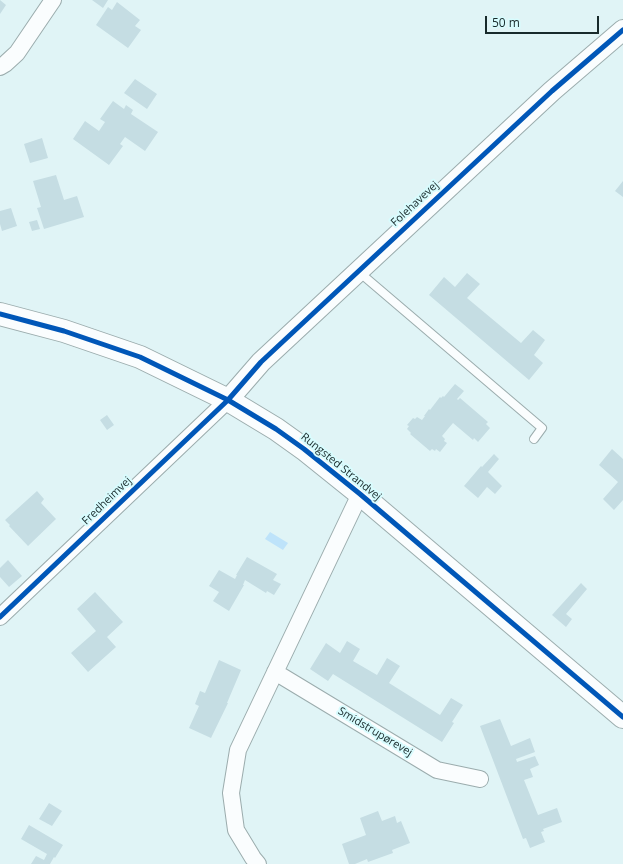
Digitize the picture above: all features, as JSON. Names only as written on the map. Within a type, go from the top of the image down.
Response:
[{"type":"main road","name":"Rungsted Strandvej","points":[[0,314],[64,331],[140,357],[228,400],[276,429],[360,494],[623,717]]},
{"type":"street","points":[[0,67],[17,53],[54,0]]},
{"type":"street","name":"Folehavevej","points":[[228,400],[261,362],[358,271],[552,91],[623,30]]},
{"type":"street","name":"Fredheimvej","points":[[0,617],[228,400]]},
{"type":"street","points":[[258,864],[236,830],[231,794],[238,750],[360,494]]},
{"type":"street","name":"Smidstrupørevej","points":[[275,672],[436,770],[480,779]]},
{"type":"lane","points":[[358,271],[542,428],[534,439]]},
{"type":"water","points":[[270,532],[288,543],[283,550],[265,539]]},
{"type":"building","points":[[0,0],[6,5],[0,14]]},
{"type":"building","points":[[92,0],[108,0],[103,8]]},
{"type":"building","points":[[117,2],[140,20],[135,26],[141,30],[128,48],[96,25],[108,7],[112,10]]},
{"type":"building","points":[[135,79],[157,94],[147,109],[124,93]]},
{"type":"building","points":[[113,101],[124,109],[126,105],[133,110],[131,114],[158,132],[145,151],[125,137],[120,144],[123,146],[109,165],[73,139],[85,121],[99,131],[105,122],[100,119]]},
{"type":"building","points":[[42,138],[48,158],[30,163],[24,144]]},
{"type":"building","points":[[56,175],[64,200],[77,196],[84,217],[44,229],[37,208],[41,207],[33,181]]},
{"type":"building","points":[[623,181],[623,197],[615,191]]},
{"type":"building","points":[[11,208],[17,226],[2,231],[0,224],[0,211]]},
{"type":"building","points":[[37,220],[40,229],[32,231],[29,222]]},
{"type":"building","points":[[467,273],[480,284],[467,298],[521,343],[533,330],[545,340],[534,355],[543,363],[529,380],[429,295],[444,277],[455,287]]},
{"type":"building","points":[[455,384],[464,391],[457,399],[458,400],[460,398],[488,422],[486,424],[490,428],[478,442],[474,438],[473,440],[453,423],[442,436],[445,439],[444,441],[447,443],[440,452],[436,449],[435,451],[432,449],[430,451],[410,434],[411,433],[407,429],[409,426],[407,425],[413,418],[415,419],[417,417],[422,420],[429,409],[430,410],[440,397],[444,397]]},
{"type":"building","points":[[107,415],[114,425],[107,430],[100,420]]},
{"type":"building","points":[[612,449],[623,459],[623,500],[614,510],[603,499],[618,482],[599,465]]},
{"type":"building","points":[[494,454],[499,459],[488,472],[502,486],[495,494],[487,487],[478,498],[464,486],[481,466],[482,467]]},
{"type":"building","points":[[37,491],[44,499],[41,503],[56,519],[28,546],[5,520]]},
{"type":"building","points":[[247,557],[277,574],[273,580],[281,584],[274,595],[267,591],[266,593],[245,580],[244,585],[229,611],[213,601],[219,592],[209,586],[219,570],[235,579]]},
{"type":"building","points":[[8,560],[22,576],[9,587],[0,577],[0,568]]},
{"type":"building","points":[[581,583],[587,589],[566,614],[572,619],[566,627],[552,615]]},
{"type":"building","points":[[95,592],[123,622],[107,637],[116,647],[88,672],[71,653],[96,631],[77,609]]},
{"type":"building","points":[[347,641],[360,649],[353,661],[377,675],[387,658],[400,666],[389,683],[440,715],[451,698],[463,705],[442,742],[333,674],[328,681],[310,669],[326,643],[340,653]]},
{"type":"building","points":[[219,660],[241,670],[228,703],[211,738],[189,728],[199,706],[195,704],[200,691],[205,693]]},
{"type":"building","points":[[500,719],[511,746],[530,738],[535,752],[516,759],[517,762],[535,756],[539,765],[530,769],[533,777],[524,780],[538,815],[557,808],[562,822],[543,829],[544,831],[541,832],[545,842],[530,848],[526,838],[523,839],[480,726]]},
{"type":"building","points":[[49,803],[62,811],[52,826],[39,819]]},
{"type":"building","points":[[378,811],[382,821],[395,816],[397,823],[401,821],[410,843],[392,850],[393,853],[368,862],[367,859],[355,864],[349,864],[342,844],[366,835],[360,818]]},
{"type":"building","points":[[29,825],[63,845],[50,864],[31,864],[36,856],[44,860],[47,854],[21,839]]},
{"type":"cycle path","points":[[0,617],[228,400],[261,362],[552,91],[623,30]]},
{"type":"cycle path","points":[[0,314],[64,331],[140,357],[228,400],[276,429],[304,449],[360,494],[623,717]]}]
